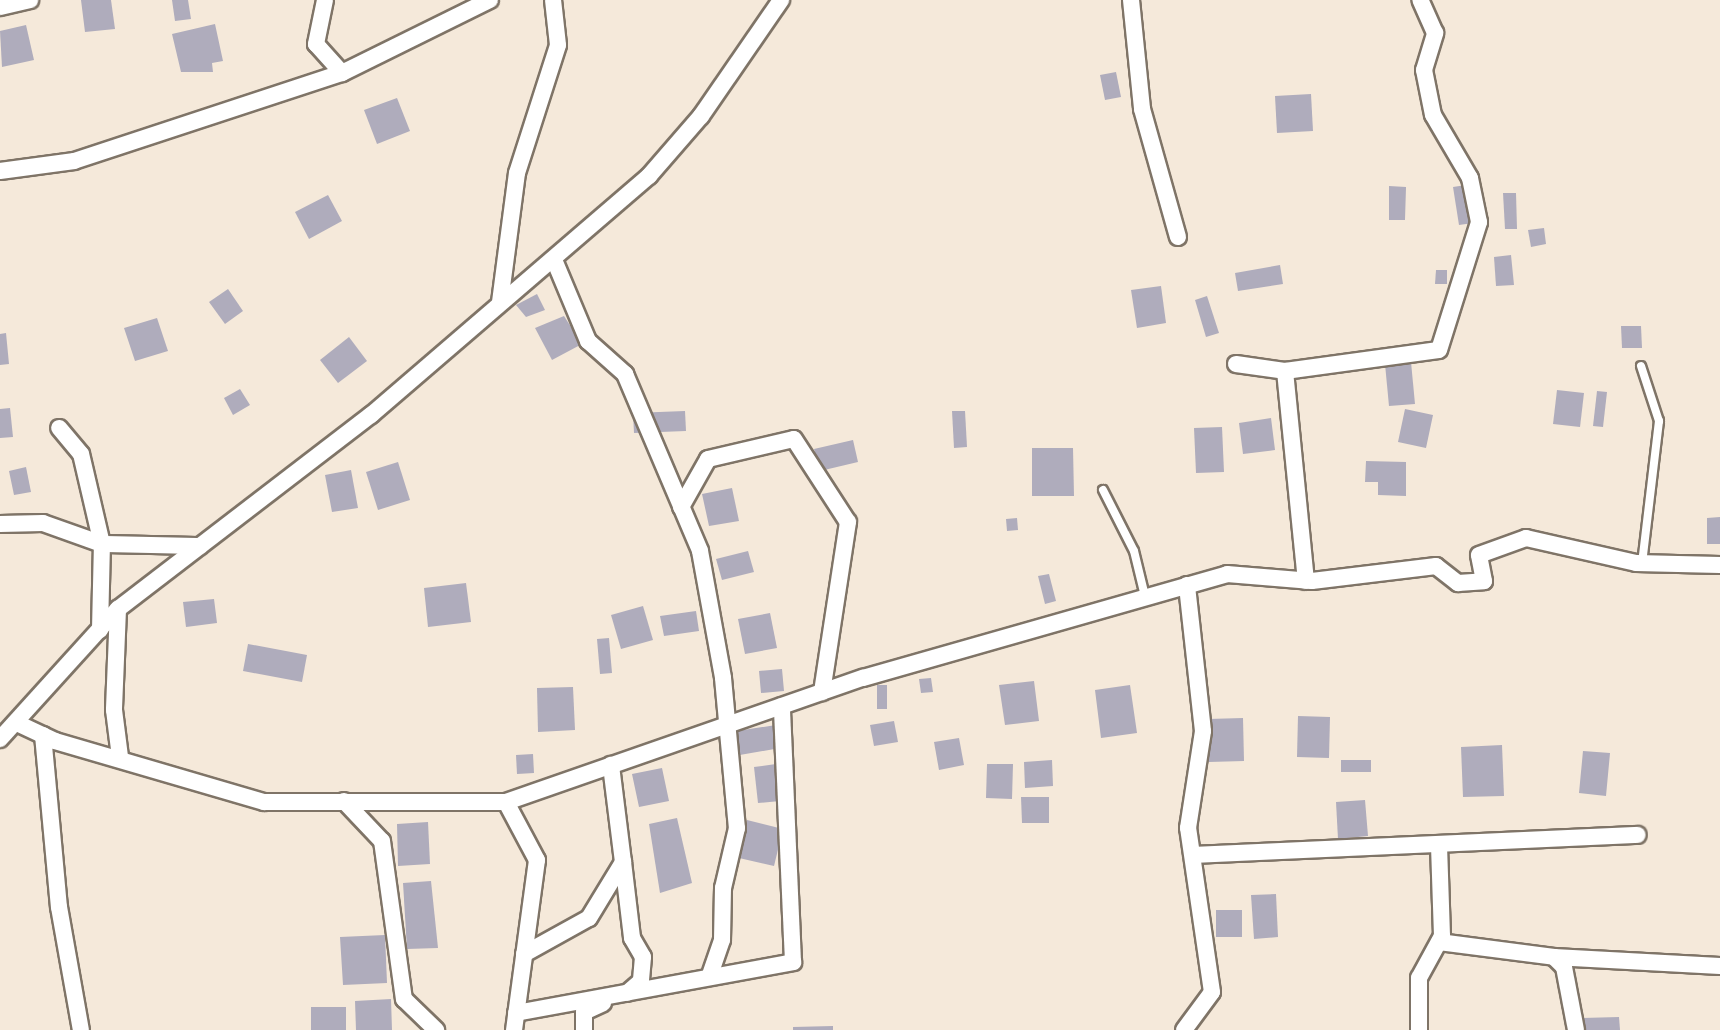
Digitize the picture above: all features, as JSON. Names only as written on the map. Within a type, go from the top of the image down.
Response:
[{"type":"street","points":[[0,7],[30,0]]},
{"type":"street","points":[[325,0],[316,44],[342,73]]},
{"type":"street","points":[[0,171],[74,162],[342,73],[490,0]]},
{"type":"street","points":[[500,302],[517,173],[558,45],[553,0]]},
{"type":"street","points":[[0,739],[19,724],[118,609],[371,415],[500,302],[555,262],[666,156],[781,0]]},
{"type":"street","points":[[1131,0],[1142,109],[1178,237]]},
{"type":"street","points":[[1236,364],[1285,371],[1439,350],[1479,222],[1470,178],[1433,115],[1424,70],[1435,33],[1420,0]]},
{"type":"street","points":[[555,262],[588,341],[625,374],[700,551],[723,678],[724,726],[737,828],[723,888],[722,940],[709,977]]},
{"type":"street","points":[[1285,371],[1306,581]]},
{"type":"street","points":[[59,428],[81,454],[102,544],[100,630]]},
{"type":"street","points":[[681,507],[708,459],[793,439],[848,522],[822,692]]},
{"type":"street","points":[[0,524],[43,523],[102,544],[200,546]]},
{"type":"street","points":[[19,724],[43,735],[264,802],[506,802],[822,692],[1227,574],[1306,581],[1436,566],[1458,583],[1484,581],[1479,555],[1526,538],[1642,563],[1720,565]]},
{"type":"street","points":[[1184,1030],[1212,992],[1195,855],[1188,828],[1203,731],[1187,585]]},
{"type":"street","points":[[118,609],[114,710],[120,757]]},
{"type":"street","points":[[516,1013],[793,962],[782,706]]},
{"type":"street","points":[[43,735],[59,907],[81,1030]]},
{"type":"street","points":[[584,1030],[584,1012],[628,992],[640,981],[643,957],[632,938],[611,765]]},
{"type":"street","points":[[344,802],[382,841],[404,999],[436,1030]]},
{"type":"street","points":[[506,802],[537,860],[514,1030]]},
{"type":"street","points":[[1195,855],[1638,835]]},
{"type":"street","points":[[1419,1030],[1419,978],[1439,942],[1439,844]]},
{"type":"street","points":[[524,954],[589,918],[623,862]]},
{"type":"street","points":[[1439,942],[1554,957],[1720,965]]},
{"type":"street","points":[[1554,957],[1564,967],[1576,1030]]},
{"type":"lane","points":[[1641,366],[1659,421],[1642,563]]},
{"type":"lane","points":[[1102,490],[1134,551],[1145,596]]},
{"type":"building","points":[[81,0],[111,0],[115,29],[85,32]]},
{"type":"building","points":[[172,0],[188,0],[191,19],[175,21]]},
{"type":"building","points":[[215,24],[223,61],[212,63],[213,72],[181,72],[172,34]]},
{"type":"building","points":[[26,25],[34,60],[2,67],[0,31]]},
{"type":"building","points":[[1116,72],[1121,97],[1105,100],[1100,75]]},
{"type":"building","points":[[1311,94],[1313,131],[1277,133],[1275,96]]},
{"type":"building","points":[[397,98],[410,131],[377,144],[364,110]]},
{"type":"building","points":[[1466,185],[1473,223],[1459,225],[1453,187]]},
{"type":"building","points":[[1389,186],[1406,187],[1405,220],[1389,220]]},
{"type":"building","points":[[1503,193],[1516,193],[1517,229],[1505,229]]},
{"type":"building","points":[[328,195],[342,221],[309,239],[295,212]]},
{"type":"building","points":[[1544,228],[1546,244],[1531,247],[1528,230]]},
{"type":"building","points":[[1511,255],[1514,285],[1496,286],[1494,257]]},
{"type":"building","points":[[1280,265],[1283,284],[1238,291],[1235,273]]},
{"type":"building","points":[[1436,270],[1447,270],[1447,284],[1435,284]]},
{"type":"building","points":[[1161,286],[1166,323],[1137,328],[1131,290]]},
{"type":"building","points":[[228,289],[243,311],[225,324],[209,302]]},
{"type":"building","points":[[537,294],[545,310],[526,317],[516,305]]},
{"type":"building","points":[[1207,296],[1219,333],[1206,337],[1195,300]]},
{"type":"building","points":[[564,316],[582,344],[552,360],[535,328]]},
{"type":"building","points":[[157,318],[168,351],[135,361],[124,328]]},
{"type":"building","points":[[1621,326],[1641,326],[1642,348],[1622,348]]},
{"type":"building","points":[[6,333],[9,364],[0,365],[0,334]]},
{"type":"building","points":[[349,337],[367,361],[338,383],[320,360]]},
{"type":"building","points":[[1411,362],[1415,404],[1389,406],[1385,364]]},
{"type":"building","points":[[240,389],[250,405],[233,415],[224,398]]},
{"type":"building","points":[[1557,390],[1584,393],[1580,427],[1553,424]]},
{"type":"building","points":[[1597,391],[1607,392],[1603,427],[1593,426]]},
{"type":"building","points":[[10,408],[13,437],[0,438],[0,409]]},
{"type":"building","points":[[1405,409],[1433,415],[1426,448],[1398,442]]},
{"type":"building","points":[[685,411],[686,431],[634,433],[633,413]]},
{"type":"building","points":[[952,411],[965,411],[967,447],[954,448]]},
{"type":"building","points":[[1271,418],[1275,450],[1243,454],[1239,423]]},
{"type":"building","points":[[1222,427],[1224,472],[1196,473],[1194,428]]},
{"type":"building","points":[[853,440],[858,462],[820,471],[814,449]]},
{"type":"building","points":[[1032,448],[1073,448],[1074,496],[1032,496]]},
{"type":"building","points":[[1366,461],[1406,462],[1406,496],[1378,495],[1378,482],[1365,482]]},
{"type":"building","points":[[398,462],[410,500],[378,510],[366,472]]},
{"type":"building","points":[[26,467],[31,492],[14,495],[9,471]]},
{"type":"building","points":[[351,470],[358,508],[332,512],[325,475]]},
{"type":"building","points":[[732,488],[739,521],[709,526],[702,494]]},
{"type":"building","points":[[1720,517],[1720,544],[1707,544],[1707,518]]},
{"type":"building","points":[[1017,518],[1018,530],[1007,531],[1006,519]]},
{"type":"building","points":[[748,551],[754,572],[722,580],[716,559]]},
{"type":"building","points":[[1049,574],[1056,601],[1045,604],[1038,576]]},
{"type":"building","points":[[466,583],[471,622],[428,627],[424,588]]},
{"type":"building","points":[[214,599],[217,623],[186,627],[183,602]]},
{"type":"building","points":[[643,606],[653,640],[621,649],[611,615]]},
{"type":"building","points":[[696,611],[699,631],[664,636],[660,616]]},
{"type":"building","points":[[770,613],[777,648],[745,654],[738,619]]},
{"type":"building","points":[[609,638],[612,673],[600,674],[597,639]]},
{"type":"building","points":[[248,644],[307,655],[302,682],[243,671]]},
{"type":"building","points":[[782,669],[784,691],[761,693],[759,671]]},
{"type":"building","points":[[931,678],[933,692],[921,693],[919,679]]},
{"type":"building","points":[[1034,681],[1039,721],[1005,725],[999,685]]},
{"type":"building","points":[[877,685],[887,685],[887,709],[877,709]]},
{"type":"building","points":[[1130,685],[1137,733],[1101,738],[1095,690]]},
{"type":"building","points":[[573,687],[575,730],[538,732],[537,688]]},
{"type":"building","points":[[1298,716],[1330,717],[1329,758],[1297,757]]},
{"type":"building","points":[[1243,718],[1244,761],[1209,762],[1208,719]]},
{"type":"building","points":[[894,721],[898,742],[874,746],[870,725]]},
{"type":"building","points":[[776,725],[780,748],[734,756],[730,732]]},
{"type":"building","points":[[959,738],[964,765],[939,770],[934,742]]},
{"type":"building","points":[[1502,745],[1504,796],[1463,797],[1461,747]]},
{"type":"building","points":[[1583,751],[1610,753],[1606,796],[1579,793]]},
{"type":"building","points":[[533,754],[534,773],[517,774],[516,755]]},
{"type":"building","points":[[1052,760],[1053,786],[1025,788],[1024,762]]},
{"type":"building","points":[[1341,760],[1371,760],[1371,772],[1341,772]]},
{"type":"building","points":[[776,764],[780,801],[758,803],[754,767]]},
{"type":"building","points":[[987,764],[1013,764],[1012,799],[986,798]]},
{"type":"building","points":[[662,768],[669,801],[639,807],[632,774]]},
{"type":"building","points":[[1021,797],[1049,797],[1049,823],[1022,823]]},
{"type":"building","points":[[1365,800],[1368,836],[1338,839],[1336,802]]},
{"type":"building","points":[[677,818],[692,883],[660,893],[649,824]]},
{"type":"building","points":[[747,820],[783,829],[774,866],[739,858]]},
{"type":"building","points":[[428,822],[430,864],[398,866],[397,824]]},
{"type":"building","points":[[431,881],[438,948],[407,949],[403,883]]},
{"type":"building","points":[[1276,894],[1278,937],[1254,939],[1251,895]]},
{"type":"building","points":[[1216,910],[1242,910],[1242,937],[1216,937]]},
{"type":"building","points":[[385,935],[387,983],[343,985],[340,937]]},
{"type":"building","points":[[391,999],[392,1030],[356,1030],[355,1001]]},
{"type":"building","points":[[311,1007],[346,1007],[346,1030],[311,1030]]},
{"type":"building","points":[[1619,1017],[1620,1030],[1583,1030],[1582,1018]]},
{"type":"building","points":[[833,1026],[833,1030],[793,1030],[793,1027]]}]
